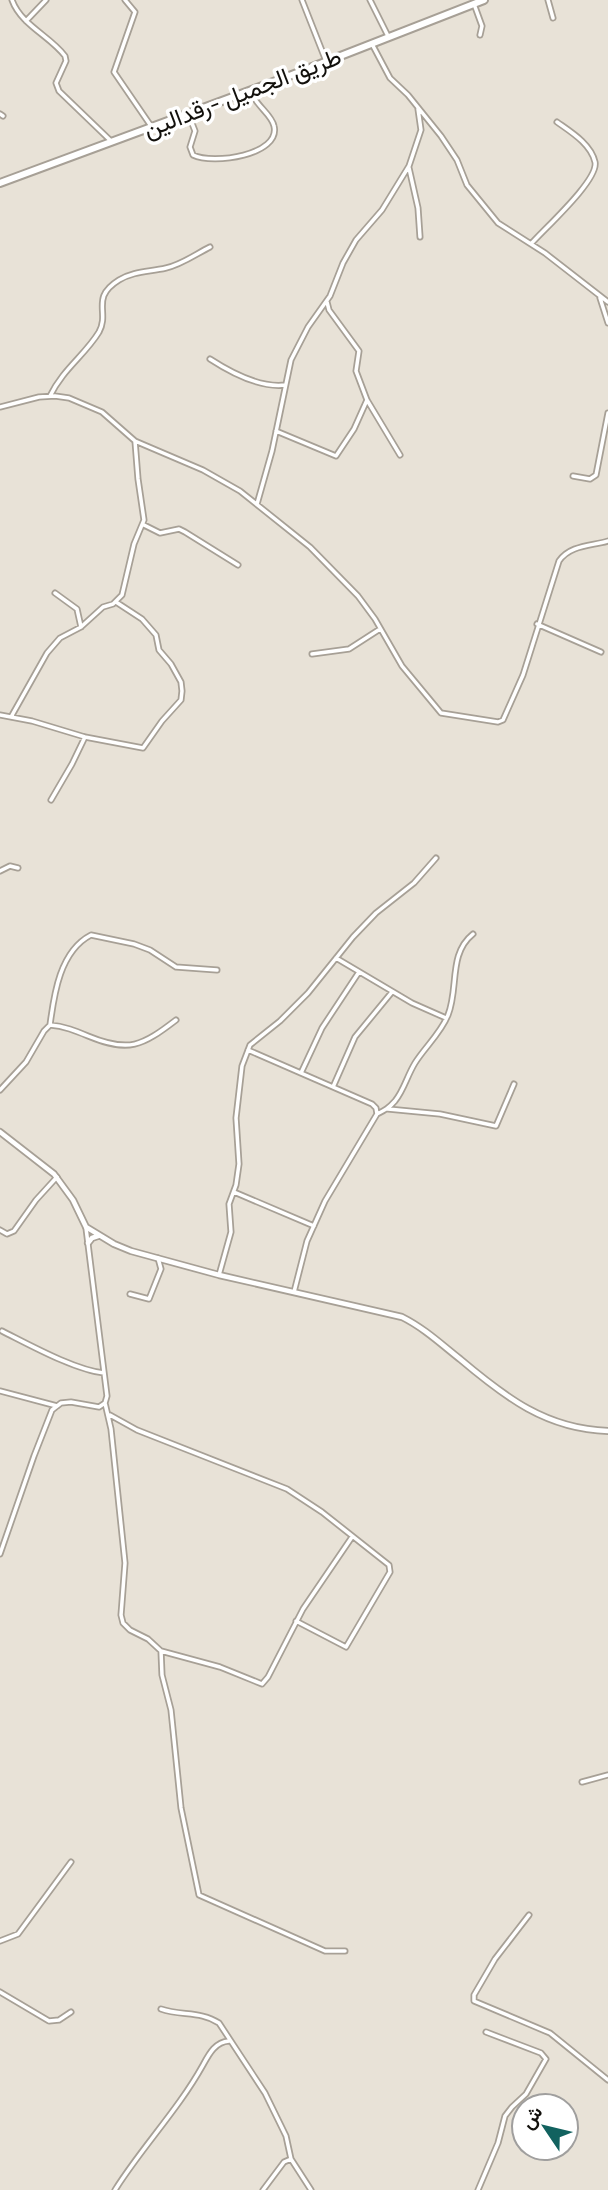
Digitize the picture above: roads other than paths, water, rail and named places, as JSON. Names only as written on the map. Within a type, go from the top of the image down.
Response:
[{"type":"main road","name":"طريق الجميل -رقدالين","points":[[0,183],[484,0]]},
{"type":"street","points":[[12,0],[26,21],[65,56],[66,61],[57,83],[60,91],[112,142]]},
{"type":"street","points":[[26,21],[46,0]]},
{"type":"street","points":[[125,0],[135,12],[114,72],[151,126]]},
{"type":"street","points":[[302,0],[326,61]]},
{"type":"street","points":[[370,0],[389,38]]},
{"type":"street","points":[[548,0],[553,18]]},
{"type":"street","points":[[474,4],[482,26],[480,35]]},
{"type":"street","points":[[372,44],[390,78],[453,152],[467,185],[498,223],[545,253],[607,299]]},
{"type":"street","points":[[187,113],[195,131],[190,147],[193,155],[211,161],[256,151],[265,146],[274,132],[274,127],[255,99],[257,88]]},
{"type":"street","points":[[257,505],[285,385],[299,343],[327,300],[356,240],[382,210],[409,166],[421,130],[418,109]]},
{"type":"street","points":[[531,244],[587,184],[596,166],[584,142],[557,122]]},
{"type":"street","points":[[421,130],[432,125]]},
{"type":"street","points":[[409,166],[418,208],[420,237]]},
{"type":"street","points":[[50,396],[64,372],[97,334],[102,324],[103,297],[108,288],[131,273],[173,266],[210,247]]},
{"type":"street","points":[[600,296],[608,323]]},
{"type":"street","points":[[327,300],[329,310],[359,351],[356,370],[367,400],[400,455]]},
{"type":"street","points":[[209,359],[226,370],[261,382],[285,385]]},
{"type":"street","points":[[0,407],[50,396],[69,398],[102,412],[135,441],[220,478],[319,555],[366,605],[402,666],[441,713],[498,722],[506,714],[523,675],[555,569],[563,555],[576,548],[608,541]]},
{"type":"street","points":[[276,431],[336,456],[354,429],[367,400]]},
{"type":"street","points":[[573,476],[590,479],[596,475],[608,413]]},
{"type":"street","points":[[11,717],[47,653],[60,638],[81,627],[103,607],[116,602],[122,595],[134,544],[144,525],[135,441]]},
{"type":"street","points":[[144,525],[160,533],[179,529],[238,565]]},
{"type":"street","points":[[55,593],[76,609],[81,627]]},
{"type":"street","points":[[0,715],[141,750],[181,700],[180,682],[159,650],[156,635],[142,619],[116,602]]},
{"type":"street","points":[[537,624],[601,652]]},
{"type":"street","points":[[313,654],[349,649],[380,629]]},
{"type":"street","points":[[51,800],[85,737]]},
{"type":"street","points":[[219,1275],[231,1232],[228,1211],[239,1164],[236,1118],[242,1066],[248,1050],[253,1042],[308,993],[376,914],[414,883],[436,858]]},
{"type":"street","points":[[0,872],[10,866],[18,868]]},
{"type":"street","points":[[294,1292],[303,1252],[328,1195],[377,1114],[388,1109],[401,1092],[412,1069],[443,1027],[451,1004],[460,949],[473,934]]},
{"type":"street","points":[[0,1090],[26,1062],[50,1025],[63,968],[78,945],[91,936],[98,935],[134,944],[150,950],[176,967],[217,970]]},
{"type":"street","points":[[336,958],[392,992],[446,1018]]},
{"type":"street","points":[[301,1073],[321,1028],[359,972]]},
{"type":"street","points":[[333,1087],[355,1038],[392,992]]},
{"type":"street","points":[[50,1025],[61,1026],[110,1045],[123,1047],[138,1045],[176,1020]]},
{"type":"street","points":[[248,1050],[372,1104],[377,1114]]},
{"type":"street","points":[[388,1109],[440,1114],[496,1126],[514,1084]]},
{"type":"street","points":[[0,1132],[57,1177],[73,1200],[86,1227],[107,1389],[105,1403],[125,1563],[121,1615],[123,1623],[161,1651],[220,1667],[262,1684],[296,1621],[352,1536]]},
{"type":"street","points":[[0,1230],[7,1234],[14,1231],[36,1200],[57,1177]]},
{"type":"street","points":[[234,1192],[314,1226]]},
{"type":"street","points":[[86,1227],[131,1251],[219,1275],[402,1317],[427,1332],[512,1401],[578,1429],[608,1431]]},
{"type":"street","points":[[88,1242],[99,1235]]},
{"type":"street","points":[[131,1294],[149,1300],[160,1269],[158,1258]]},
{"type":"street","points":[[2,1331],[47,1353],[104,1373]]},
{"type":"street","points":[[0,1391],[57,1406],[71,1402],[99,1407],[105,1403]]},
{"type":"street","points":[[0,1554],[48,1417],[57,1406]]},
{"type":"street","points":[[108,1414],[137,1430],[287,1489],[322,1511],[385,1562],[390,1572],[348,1645],[343,1646],[296,1621]]},
{"type":"street","points":[[161,1651],[162,1675],[172,1710],[181,1808],[199,1895],[326,1951],[345,1951]]},
{"type":"street","points":[[582,1782],[608,1775]]},
{"type":"street","points":[[0,1941],[18,1934],[71,1862]]},
{"type":"street","points":[[528,1915],[495,1959],[477,1990],[474,2001],[550,2033],[608,2080]]},
{"type":"street","points":[[0,1992],[49,2021],[59,2020],[71,2012]]},
{"type":"street","points":[[161,2009],[187,2015],[209,2016],[219,2023],[229,2041],[245,2059],[278,2116],[287,2138],[291,2159],[311,2190]]},
{"type":"street","points":[[478,2190],[498,2143],[505,2116],[526,2094],[546,2059],[541,2053],[486,2032]]},
{"type":"street","points":[[115,2190],[164,2125],[211,2051],[219,2043],[229,2041]]},
{"type":"street","points":[[263,2190],[284,2162],[291,2159]]}]
